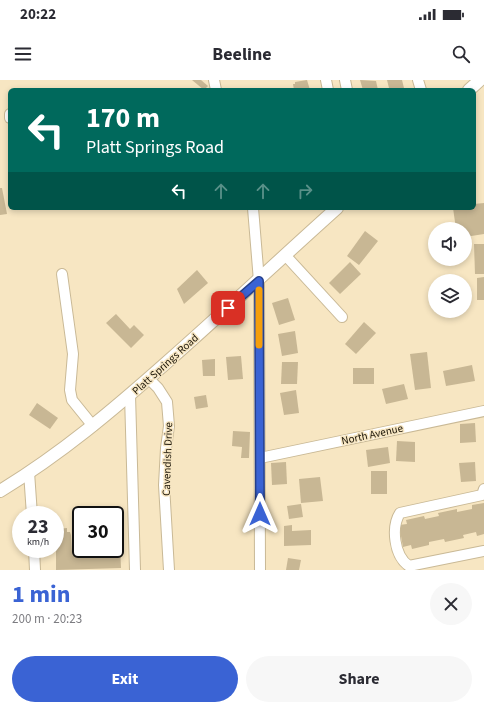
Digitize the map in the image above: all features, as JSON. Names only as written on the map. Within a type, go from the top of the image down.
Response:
[{"type":"main road","points":[[471,88],[480,80]]},
{"type":"main road","name":"Platt Springs Road","points":[[0,491],[93,426],[130,396],[259,281],[335,210]]},
{"type":"street","points":[[253,210],[259,281],[260,570]]},
{"type":"street","points":[[286,256],[342,317]]},
{"type":"street","points":[[62,274],[73,354],[70,390],[72,400],[93,426]]},
{"type":"street","name":"Cavendish Drive","points":[[149,379],[158,388],[167,402],[169,420],[164,485],[168,570]]},
{"type":"street","points":[[130,396],[135,570]]},
{"type":"street","name":"North Avenue","points":[[260,458],[484,411]]},
{"type":"street","points":[[29,472],[31,506]]},
{"type":"street","points":[[484,489],[482,495],[400,513],[396,520],[396,534],[400,555],[404,563],[409,566],[484,551]]},
{"type":"street","points":[[34,558],[35,570]]},
{"type":"building","points":[[192,80],[201,80],[208,86],[206,88],[202,88]]},
{"type":"building","points":[[307,80],[309,88],[294,88],[293,84],[295,84],[295,82]]},
{"type":"building","points":[[360,80],[376,81],[378,88],[362,88]]},
{"type":"building","points":[[387,80],[402,80],[404,88],[389,88]]},
{"type":"building","points":[[0,188],[2,188],[7,214],[0,215]]},
{"type":"building","points":[[484,203],[484,234],[472,236],[472,222],[455,222],[453,210],[476,210],[476,204]]},
{"type":"building","points":[[365,231],[378,241],[359,265],[347,256]]},
{"type":"building","points":[[474,244],[484,244],[484,274],[475,274]]},
{"type":"building","points":[[350,262],[361,274],[340,294],[329,283]]},
{"type":"building","points":[[197,270],[208,283],[184,304],[177,289]]},
{"type":"building","points":[[484,277],[484,300],[477,300],[477,278]]},
{"type":"building","points":[[288,298],[295,320],[279,325],[272,303]]},
{"type":"building","points":[[116,314],[130,329],[134,325],[144,335],[131,348],[106,323]]},
{"type":"building","points":[[364,322],[376,333],[356,354],[345,344]]},
{"type":"building","points":[[295,331],[298,353],[282,356],[278,334]]},
{"type":"building","points":[[427,352],[431,388],[415,390],[410,354]]},
{"type":"building","points":[[241,356],[243,379],[228,380],[226,357]]},
{"type":"building","points":[[215,359],[215,376],[203,376],[202,360]]},
{"type":"building","points":[[282,362],[298,362],[297,384],[281,384]]},
{"type":"building","points":[[472,365],[475,381],[446,386],[443,371]]},
{"type":"building","points":[[353,368],[374,368],[374,384],[353,384]]},
{"type":"building","points":[[404,384],[408,399],[386,404],[382,389]]},
{"type":"building","points":[[296,390],[299,413],[284,415],[280,393]]},
{"type":"building","points":[[206,395],[208,407],[196,409],[194,397]]},
{"type":"building","points":[[37,403],[58,418],[50,429],[29,415]]},
{"type":"building","points":[[475,423],[476,442],[460,443],[460,424]]},
{"type":"building","points":[[233,431],[250,432],[249,458],[241,458],[242,447],[232,446]]},
{"type":"building","points":[[397,441],[415,442],[415,462],[396,461]]},
{"type":"building","points":[[388,447],[390,463],[368,467],[366,450]]},
{"type":"building","points":[[286,462],[287,484],[272,485],[271,463]]},
{"type":"building","points":[[475,462],[476,481],[461,482],[459,463]]},
{"type":"building","points":[[371,471],[387,471],[387,494],[371,494]]},
{"type":"building","points":[[320,477],[323,501],[301,503],[299,479]]},
{"type":"building","points":[[484,503],[484,534],[477,536],[476,532],[463,535],[464,538],[445,542],[444,539],[429,542],[429,545],[412,549],[411,545],[403,547],[399,525],[407,524],[406,520],[424,516],[425,519],[439,516],[438,513],[457,509],[457,512],[472,509],[472,505]]},
{"type":"building","points":[[301,504],[303,517],[289,519],[287,506]]},
{"type":"building","points":[[292,525],[292,531],[311,530],[311,545],[284,546],[284,526]]},
{"type":"building","points":[[64,528],[67,528],[67,532],[70,532],[71,535],[72,558],[121,558],[121,568],[56,570],[56,558],[64,558]]},
{"type":"building","points":[[288,558],[301,560],[299,570],[286,570]]},
{"type":"slow traffic","points":[[259,290],[259,345]]},
{"type":"route","points":[[228,308],[259,281],[260,514]]}]
